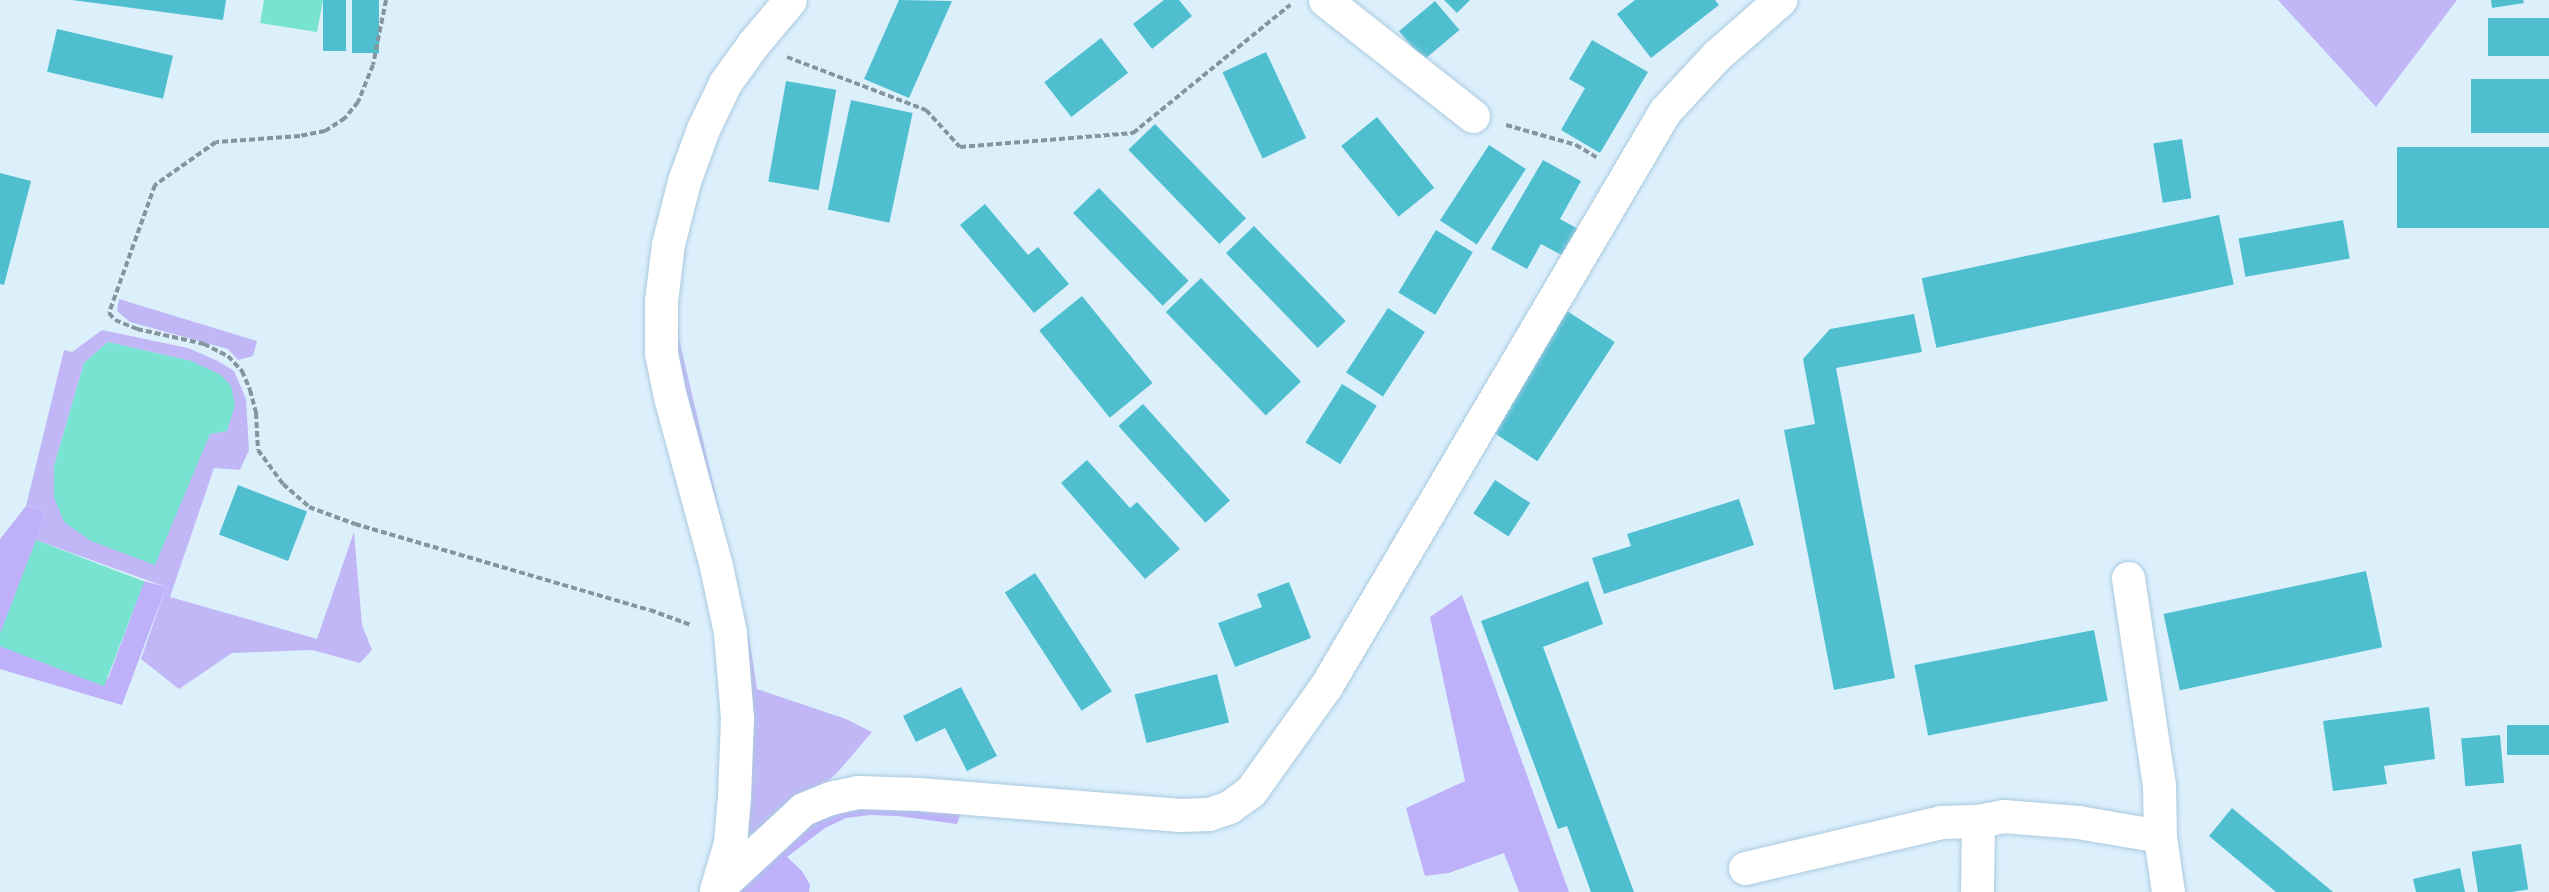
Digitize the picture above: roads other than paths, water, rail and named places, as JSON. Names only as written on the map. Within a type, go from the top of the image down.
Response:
[{"type":"street","points":[[716,891],[730,843],[734,796],[737,718],[730,632],[716,566],[670,397],[661,352],[661,301],[668,244],[684,181],[703,129],[725,83],[753,44],[790,0]]},
{"type":"street","points":[[1325,0],[1473,116]]},
{"type":"street","points":[[716,891],[803,808],[830,798],[858,792],[930,794],[1180,815],[1209,814],[1229,807],[1251,791],[1326,686],[1665,111],[1692,80],[1780,0]]},
{"type":"street","points":[[2128,578],[2158,785],[2160,836],[2168,892]]},
{"type":"street","points":[[1759,875],[1941,822],[1978,821],[2003,816],[2078,822],[2160,836]]},
{"type":"street","points":[[1977,892],[1978,821]]}]
